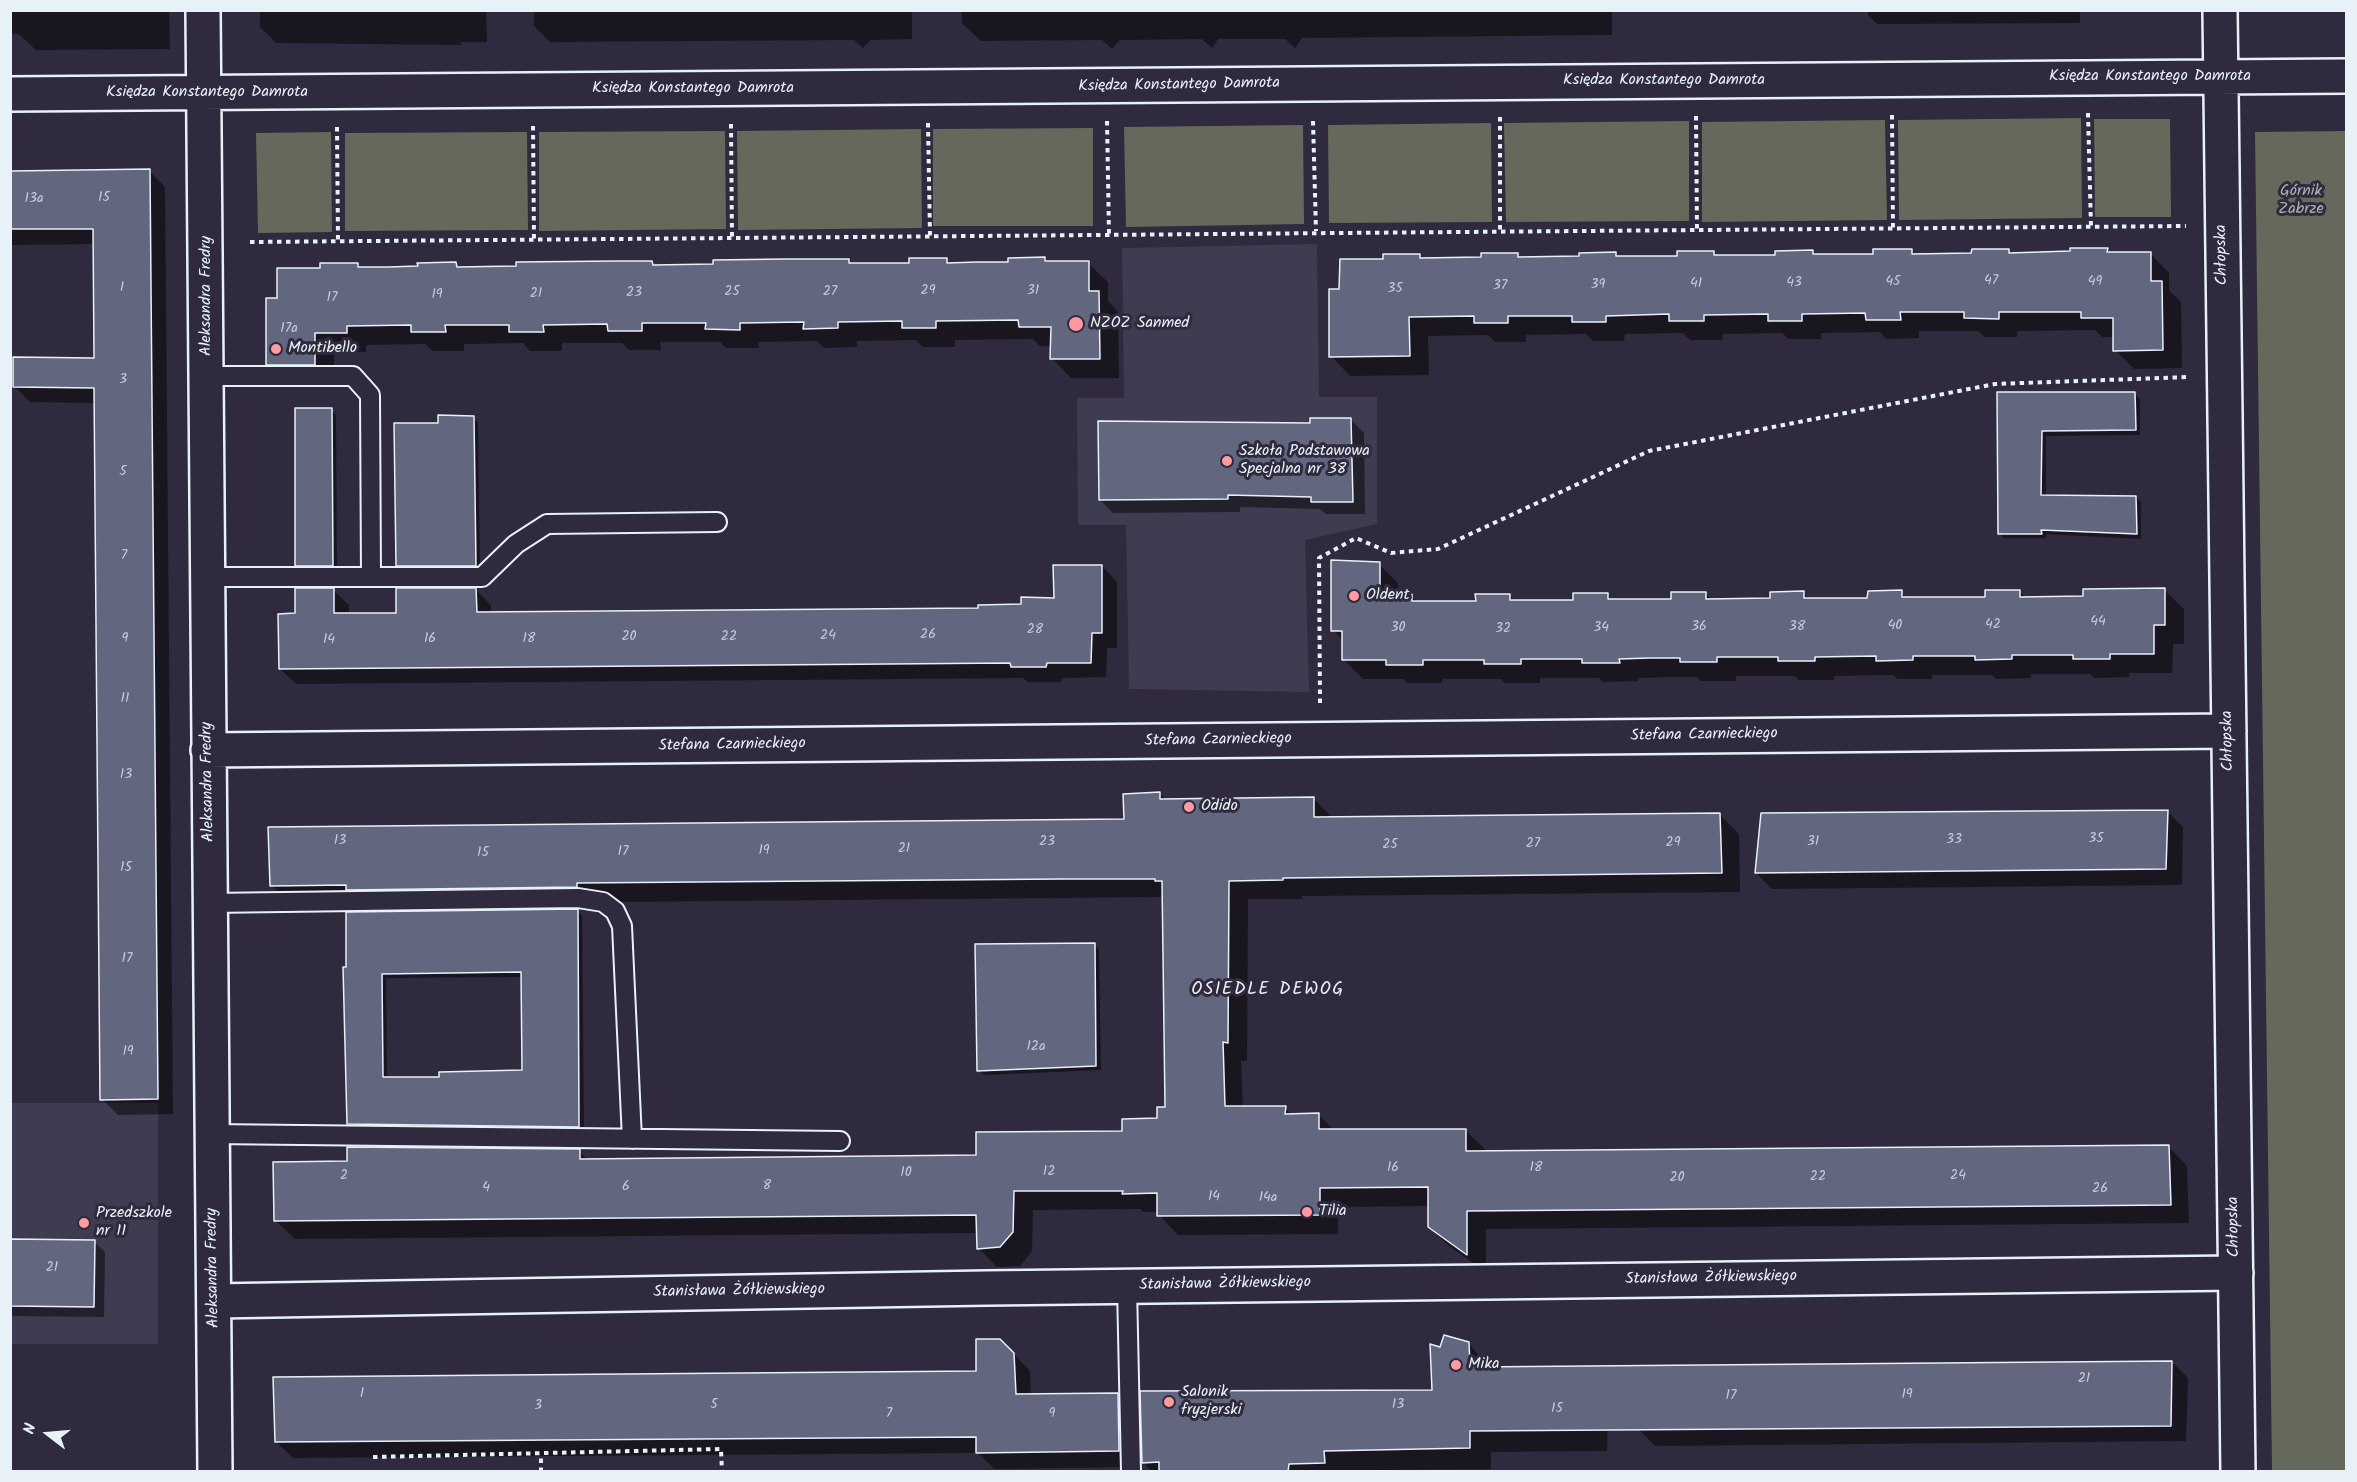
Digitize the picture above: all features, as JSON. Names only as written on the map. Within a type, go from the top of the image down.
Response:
[{"type":"street","name":"Aleksandra Fredry","points":[[204,10],[215,1472]]},
{"type":"street","name":"Chłopska","points":[[2220,10],[2238,1472]]},
{"type":"street","name":"Księdza Konstantego Damrota","points":[[10,94],[2346,76]]},
{"type":"street","name":"Stefana Czarnieckiego","points":[[208,750],[2229,731]]},
{"type":"street","name":"Stanisława Żółkiewskiego","points":[[214,1301],[2236,1273]]},
{"type":"lane","points":[[207,376],[353,376],[370,395],[371,577]]},
{"type":"lane","points":[[208,577],[483,577],[516,544],[547,524],[717,522]]},
{"type":"lane","points":[[210,903],[578,898],[603,902],[615,911],[622,926],[632,1139]]},
{"type":"lane","points":[[212,1134],[840,1141]]},
{"type":"lane","points":[[1127,1287],[1131,1472]]},
{"type":"path","points":[[1095,87],[1097,110],[1107,118],[1109,234]]},
{"type":"path","points":[[2088,113],[2091,227]]},
{"type":"path","points":[[1696,114],[1697,229]]},
{"type":"path","points":[[1892,114],[1893,228]]},
{"type":"path","points":[[1500,116],[1500,230]]},
{"type":"path","points":[[1313,119],[1316,231]]},
{"type":"path","points":[[928,122],[930,236]]},
{"type":"path","points":[[533,124],[534,239]]},
{"type":"path","points":[[731,124],[732,238]]},
{"type":"path","points":[[337,127],[339,241]]},
{"type":"path","points":[[250,242],[1316,231],[2186,226],[2186,215]]},
{"type":"path","points":[[1321,740],[1319,558],[1356,538],[1391,553],[1438,549],[1649,451],[1995,384],[2225,376]]},
{"type":"path","points":[[373,1458],[721,1449],[722,1472]]},
{"type":"path","points":[[541,1472],[542,1454]]},
{"type":"shaded area","name":"Szkoła Podstawowa Specjalna nr 38","points":[[1317,244],[1319,397],[1377,397],[1377,524],[1305,540],[1309,692],[1129,689],[1126,525],[1078,525],[1077,398],[1124,398],[1122,248]]},
{"type":"shaded area","name":"Przedszkole nr 11","points":[[10,1103],[158,1103],[158,1344],[11,1344]]},
{"type":"green space","points":[[2081,118],[2082,218],[1899,220],[1898,120]]},
{"type":"green space","points":[[2094,119],[2170,119],[2171,217],[2095,217]]},
{"type":"green space","points":[[1885,120],[1887,220],[1702,222],[1702,122]]},
{"type":"green space","points":[[1689,121],[1689,221],[1506,222],[1504,123]]},
{"type":"green space","points":[[1491,123],[1492,222],[1329,223],[1328,125]]},
{"type":"green space","points":[[1303,125],[1304,224],[1126,227],[1124,127]]},
{"type":"green space","points":[[1093,128],[1093,226],[933,226],[933,129]]},
{"type":"green space","points":[[921,129],[922,228],[738,230],[737,131]]},
{"type":"green space","points":[[725,131],[726,229],[539,231],[539,132]]},
{"type":"green space","name":"Górnik Zabrze","points":[[2346,131],[2346,1471],[2272,1471],[2255,132]]},
{"type":"green space","points":[[331,132],[332,232],[258,233],[256,133]]},
{"type":"green space","points":[[527,132],[528,230],[345,231],[345,133]]},
{"type":"building","points":[[150,169],[158,1099],[100,1100],[94,388],[13,387],[13,357],[94,358],[93,229],[10,229],[10,171]]},
{"type":"building","points":[[2070,248],[2108,248],[2107,252],[2151,252],[2151,281],[2162,281],[2163,350],[2113,351],[2113,318],[2081,318],[2081,312],[1999,312],[1999,319],[1964,318],[1964,312],[1900,312],[1901,320],[1866,320],[1865,313],[1802,314],[1802,321],[1768,321],[1768,314],[1704,315],[1704,321],[1669,321],[1669,314],[1606,316],[1606,322],[1572,322],[1572,316],[1508,316],[1508,323],[1474,323],[1474,316],[1409,317],[1410,356],[1329,357],[1329,289],[1339,289],[1340,259],[1383,259],[1383,254],[1420,254],[1420,258],[1481,257],[1481,253],[1518,253],[1518,257],[1579,256],[1579,253],[1616,252],[1616,256],[1677,256],[1677,251],[1714,251],[1714,255],[1775,255],[1775,251],[1813,250],[1813,254],[1873,254],[1873,249],[1912,249],[1912,254],[1971,253],[1972,249],[2009,249],[2009,253],[2070,251]]},
{"type":"building","points":[[1045,257],[1045,261],[1089,261],[1089,291],[1099,291],[1100,359],[1050,359],[1051,327],[1019,327],[1018,320],[936,321],[936,328],[902,328],[902,321],[838,322],[838,328],[803,329],[804,322],[740,323],[740,330],[705,329],[706,323],[642,323],[642,331],[608,331],[607,324],[543,325],[544,332],[509,332],[509,325],[445,325],[446,332],[411,332],[411,325],[347,326],[347,333],[315,333],[315,365],[266,365],[266,298],[277,298],[277,268],[320,268],[320,263],[358,263],[358,267],[388,267],[418,266],[417,263],[456,262],[457,267],[516,266],[516,262],[652,261],[653,265],[713,264],[713,260],[784,259],[849,259],[849,263],[909,263],[909,258],[947,258],[947,263],[1008,262],[1008,258]]},
{"type":"building","points":[[1997,392],[2135,392],[2136,430],[2042,431],[2041,495],[2136,496],[2137,534],[2041,530],[2042,534],[1998,534]]},
{"type":"building","points":[[295,408],[332,408],[333,566],[295,566]]},
{"type":"building","points":[[438,415],[474,416],[476,566],[396,566],[394,423],[438,423]]},
{"type":"building","points":[[1310,418],[1351,418],[1353,502],[1311,502],[1311,497],[1228,495],[1228,499],[1099,500],[1098,421],[1310,423]]},
{"type":"building","points":[[1331,560],[1380,562],[1380,594],[1412,594],[1412,601],[1476,601],[1475,594],[1510,594],[1510,600],[1573,600],[1573,593],[1608,593],[1608,599],[1671,599],[1671,592],[1706,592],[1706,599],[1770,598],[1770,592],[1804,591],[1804,598],[1867,598],[1868,591],[1902,590],[1902,597],[1985,597],[1985,590],[2020,590],[2020,597],[2083,596],[2083,589],[2165,588],[2165,625],[2154,625],[2154,654],[2110,654],[2110,659],[2073,659],[2073,655],[2012,655],[2012,659],[1975,660],[1975,656],[1913,656],[1913,660],[1876,661],[1876,656],[1815,657],[1815,661],[1778,661],[1778,657],[1717,657],[1717,662],[1680,662],[1680,658],[1619,659],[1620,663],[1582,663],[1582,659],[1521,659],[1521,664],[1484,664],[1484,660],[1423,660],[1423,665],[1386,665],[1386,660],[1342,660],[1342,631],[1331,631]]},
{"type":"building","points":[[1053,565],[1102,565],[1102,633],[1092,633],[1091,663],[1047,663],[1046,667],[1011,667],[1010,663],[279,669],[278,614],[295,613],[295,588],[334,588],[334,613],[396,613],[396,588],[476,588],[477,612],[978,608],[978,605],[1021,604],[1021,597],[1054,598]]},
{"type":"building","points":[[1160,792],[1160,799],[1314,797],[1314,817],[1720,813],[1722,873],[1283,878],[1283,880],[1229,881],[1228,1043],[1223,1042],[1225,1106],[1286,1106],[1285,1114],[1319,1113],[1319,1129],[1466,1129],[1466,1151],[2169,1145],[2171,1205],[1467,1211],[1467,1255],[1428,1227],[1428,1187],[1320,1188],[1320,1215],[1157,1216],[1157,1193],[1014,1191],[1013,1232],[1000,1247],[977,1249],[976,1215],[274,1221],[273,1162],[347,1161],[347,1147],[580,1149],[580,1159],[976,1155],[976,1132],[1122,1131],[1122,1119],[1157,1118],[1157,1107],[1165,1107],[1162,881],[1155,881],[1155,879],[1061,879],[577,883],[577,887],[346,890],[346,885],[270,886],[268,827],[1124,819],[1123,794]]},
{"type":"building","points":[[2168,810],[2166,869],[1755,873],[1761,813]]},
{"type":"building","points":[[578,909],[579,1127],[347,1124],[343,967],[346,967],[346,912]],"holes":[[[521,972],[522,1070],[439,1072],[439,1077],[383,1077],[382,974]]]},
{"type":"building","points":[[1095,943],[1096,1066],[977,1071],[975,944]]},
{"type":"building","points":[[10,1239],[95,1240],[94,1307],[10,1306]]},
{"type":"building","points":[[1444,1335],[1469,1342],[1470,1367],[2172,1361],[2171,1426],[1470,1431],[1470,1448],[1324,1451],[1325,1463],[1289,1464],[1288,1472],[1159,1472],[1159,1462],[1142,1463],[1140,1391],[1432,1390],[1430,1344],[1440,1347]]},
{"type":"building","points":[[976,1339],[1000,1339],[1014,1353],[1016,1394],[1118,1393],[1119,1451],[976,1453],[976,1437],[275,1442],[273,1377],[976,1371]]},
{"type":"place","name":"NZOZ Sanmed","points":[[1076,324]]},
{"type":"place","name":"Montibello","points":[[276,349]]},
{"type":"place","name":"Szkoła Podstawowa Specjalna nr 38","points":[[1227,461]]},
{"type":"place","name":"Oldent","points":[[1354,596]]},
{"type":"place","name":"Odido","points":[[1189,807]]},
{"type":"place","name":"Tilia","points":[[1307,1212]]},
{"type":"place","name":"Przedszkole nr 11","points":[[84,1223]]},
{"type":"place","name":"Mika","points":[[1456,1365]]},
{"type":"place","name":"Salonik fryzjerski","points":[[1169,1402]]},
{"type":"district","name":"OSIEDLE DEWOG","points":[[1268,991]]}]
